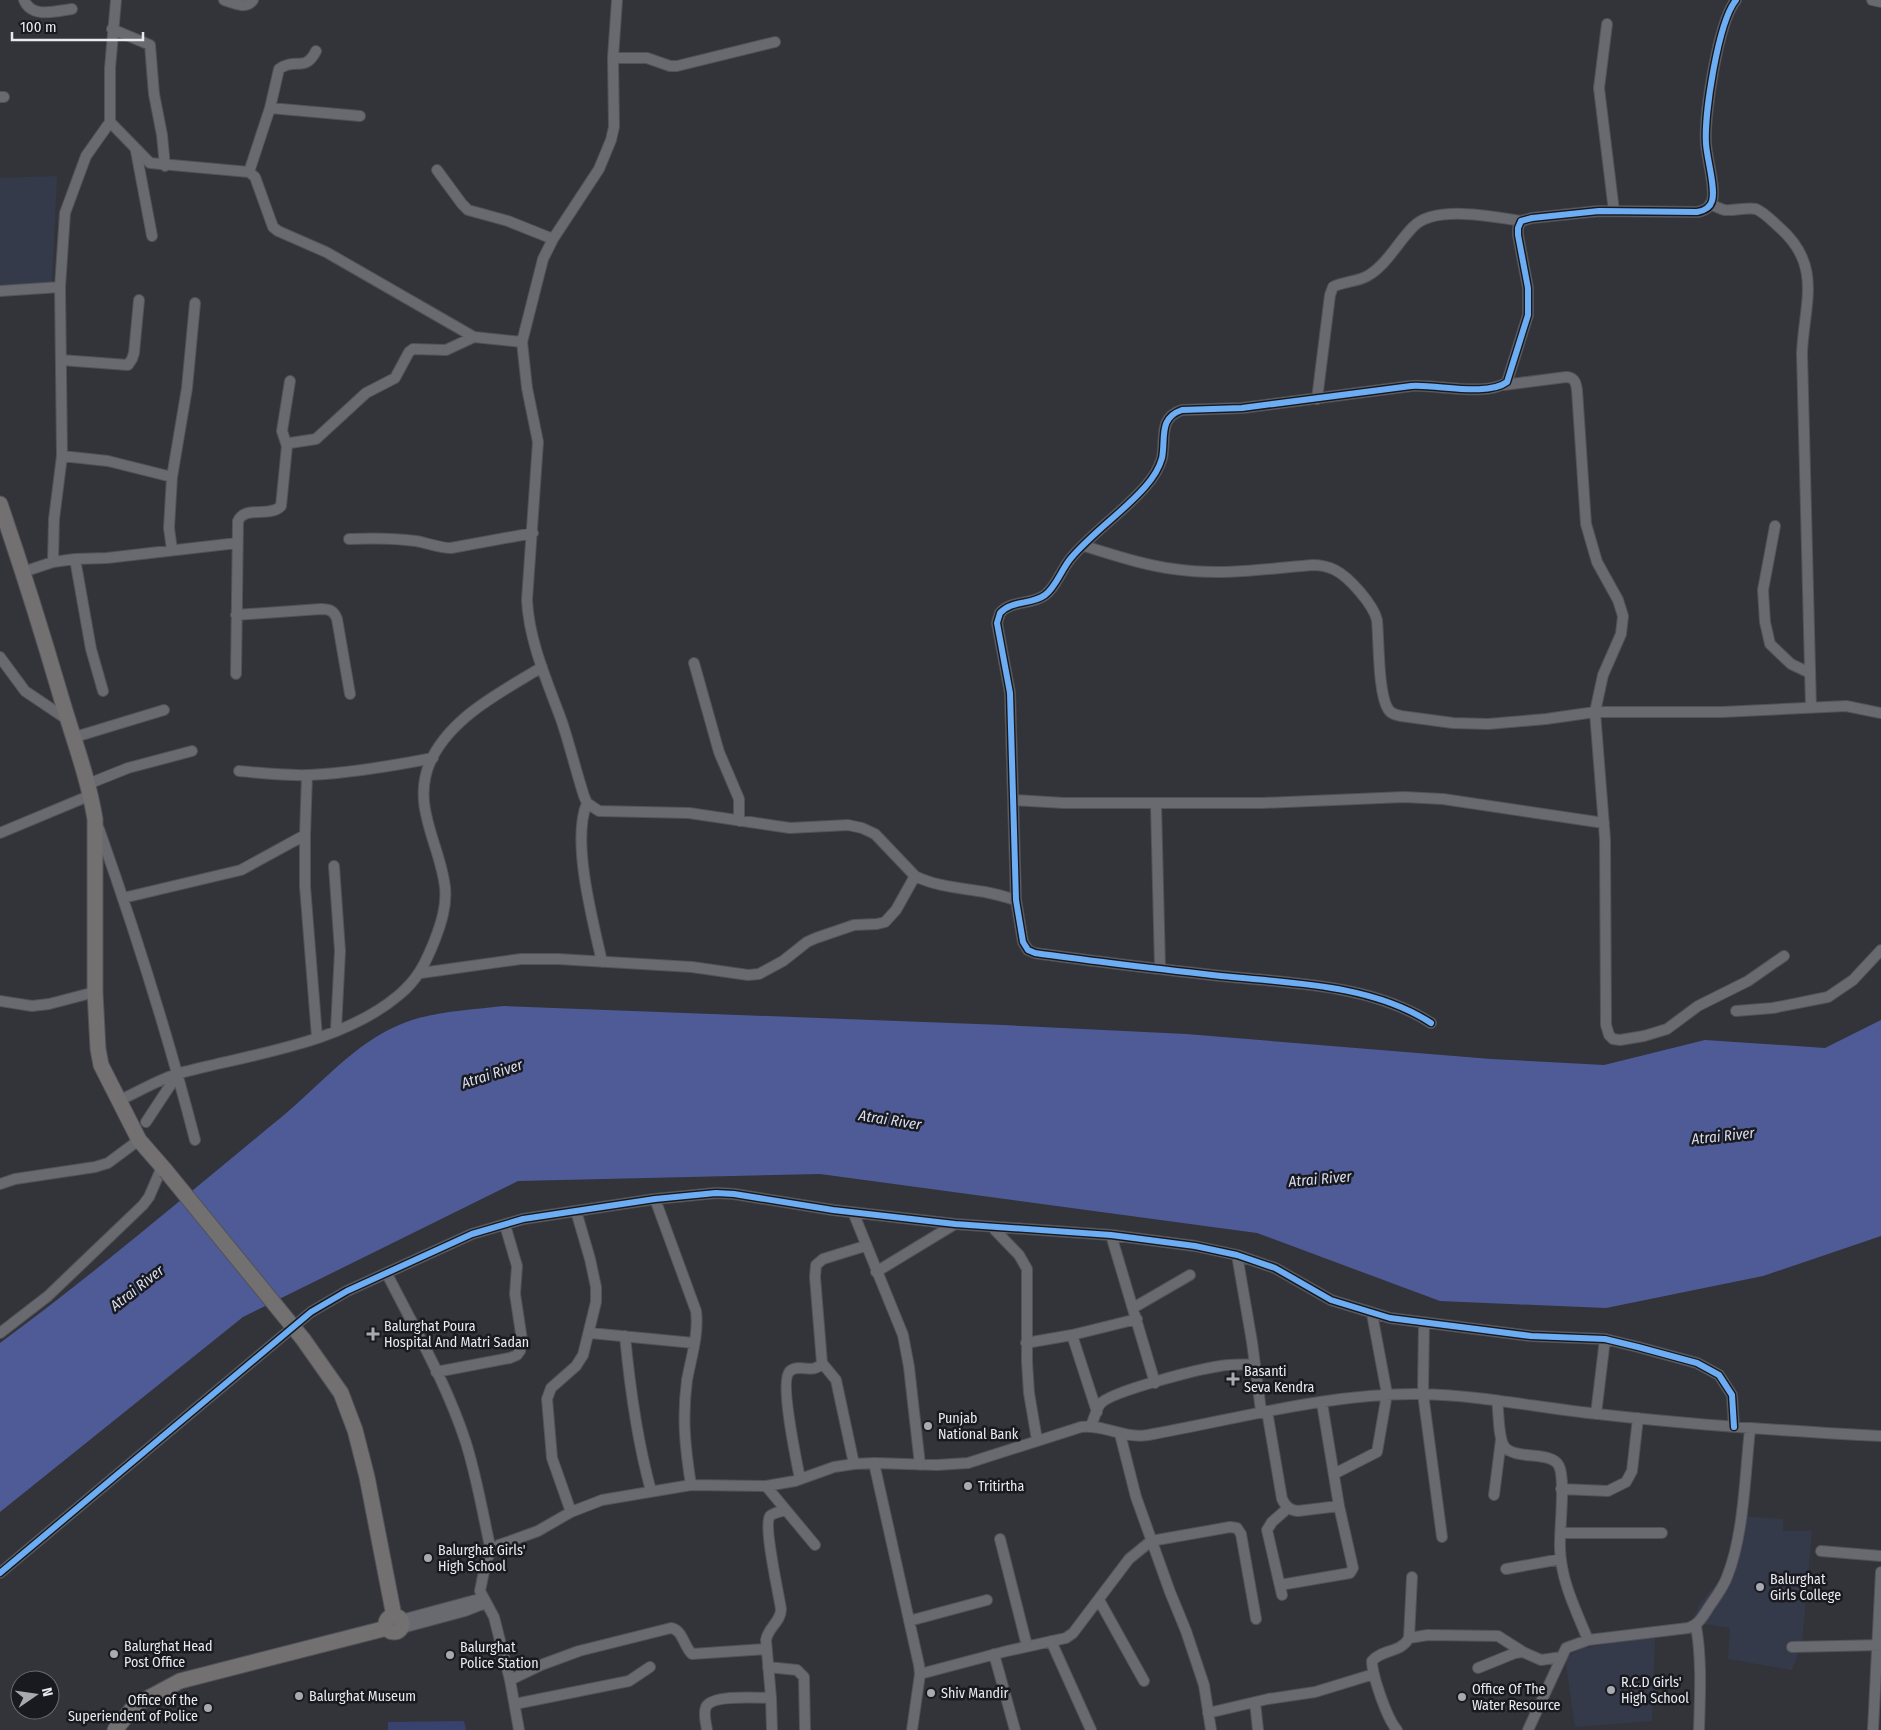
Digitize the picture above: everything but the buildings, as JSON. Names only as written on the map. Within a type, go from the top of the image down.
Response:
[{"type":"main road","points":[[0,504],[23,572],[90,790],[95,819],[94,992],[101,1065],[138,1140],[303,1338],[341,1393],[355,1430],[367,1477],[396,1623],[180,1681],[136,1705],[115,1730]]},
{"type":"street","points":[[24,0],[30,8],[39,13],[72,10]]},
{"type":"street","points":[[53,562],[54,519],[62,456],[60,287],[65,213],[86,156],[110,122],[110,68],[116,0]]},
{"type":"street","points":[[224,0],[242,5],[250,4],[253,0]]},
{"type":"street","points":[[617,0],[613,58],[614,114],[611,140],[599,169],[553,239],[543,259],[522,342],[527,388],[538,442],[527,600],[528,618],[542,667],[565,730],[584,796],[587,802],[599,811],[688,813],[790,828],[848,825],[862,828],[875,834],[916,876],[949,886],[988,892],[1016,900]]},
{"type":"street","points":[[1317,399],[1330,295],[1333,287],[1368,277],[1380,266],[1415,224],[1425,219],[1464,213],[1521,221],[1564,214],[1614,211],[1697,212],[1706,209],[1710,204],[1713,193],[1706,148],[1707,116],[1721,36],[1730,8],[1736,0]]},
{"type":"street","points":[[1872,0],[1881,2]]},
{"type":"street","points":[[1606,24],[1599,88],[1614,211]]},
{"type":"street","points":[[112,29],[150,46],[152,50],[152,81],[162,135],[165,166]]},
{"type":"street","points":[[613,58],[647,58],[670,66],[677,66],[775,42]]},
{"type":"street","points":[[249,172],[270,108],[278,69],[289,64],[306,63],[312,59],[316,51]]},
{"type":"street","points":[[270,108],[360,116]]},
{"type":"street","points":[[110,122],[150,164],[249,172],[255,177],[273,227],[278,231],[326,252],[474,337],[522,342]]},
{"type":"street","points":[[136,150],[152,236]]},
{"type":"street","points":[[437,170],[468,210],[508,221],[553,239]]},
{"type":"street","points":[[1710,204],[1725,210],[1752,209],[1761,212],[1801,251],[1805,264],[1808,300],[1802,353],[1811,708]]},
{"type":"street","points":[[1504,385],[1510,378],[1528,315],[1528,288],[1518,235],[1521,221]]},
{"type":"street","points":[[0,291],[60,287]]},
{"type":"street","points":[[61,360],[128,365],[134,353],[138,300]]},
{"type":"street","points":[[172,550],[169,528],[172,477],[186,388],[195,303]]},
{"type":"street","points":[[287,446],[316,439],[366,393],[395,378],[409,352],[413,349],[446,350],[474,337]]},
{"type":"street","points":[[1431,1023],[1403,1007],[1371,997],[1312,985],[1035,953],[1028,950],[1023,942],[1016,900],[1010,693],[998,630],[998,618],[1003,609],[1039,599],[1051,590],[1061,571],[1076,553],[1152,480],[1159,468],[1162,457],[1166,421],[1176,412],[1182,410],[1242,408],[1411,386],[1479,388],[1566,377],[1573,379],[1576,384],[1586,524],[1597,562],[1618,600],[1623,616],[1621,634],[1603,675],[1595,712],[1604,823],[1606,1025],[1609,1035],[1613,1039],[1620,1040],[1644,1036],[1667,1029],[1698,1006],[1748,981],[1784,956]]},
{"type":"street","points":[[236,674],[238,521],[240,517],[247,513],[273,512],[281,506],[287,446],[282,426],[290,381]]},
{"type":"street","points":[[62,456],[108,461],[172,477]]},
{"type":"street","points":[[1774,526],[1763,590],[1765,622],[1770,644],[1791,664],[1810,673]]},
{"type":"street","points":[[349,539],[379,538],[405,540],[441,548],[451,548],[532,533]]},
{"type":"street","points":[[23,572],[53,562],[74,559],[107,558],[237,543]]},
{"type":"street","points":[[1084,546],[1136,562],[1189,571],[1224,572],[1312,565],[1324,566],[1337,571],[1364,597],[1375,611],[1378,620],[1383,694],[1388,709],[1394,714],[1453,723],[1488,724],[1595,712],[1722,712],[1846,706],[1881,713]]},
{"type":"street","points":[[74,559],[90,648],[103,691]]},
{"type":"street","points":[[236,615],[321,609],[334,612],[350,694]]},
{"type":"street","points":[[0,657],[25,691],[68,720]]},
{"type":"street","points":[[694,663],[719,752],[739,798],[739,821]]},
{"type":"street","points":[[118,1101],[178,1074],[283,1049],[336,1030],[366,1016],[398,996],[420,972],[442,922],[445,896],[443,877],[426,814],[425,787],[432,758],[448,734],[463,720],[493,697],[542,667]]},
{"type":"street","points":[[74,737],[164,710]]},
{"type":"street","points":[[0,834],[90,790],[128,768],[192,751]]},
{"type":"street","points":[[239,771],[307,775],[387,767],[432,758]]},
{"type":"street","points":[[307,775],[305,835],[307,923],[317,1037]]},
{"type":"street","points":[[1014,800],[1064,803],[1156,804],[1262,803],[1404,797],[1443,799],[1604,823]]},
{"type":"street","points":[[587,802],[582,815],[581,841],[587,895],[602,962]]},
{"type":"street","points":[[1156,804],[1160,968]]},
{"type":"street","points":[[95,819],[123,898],[178,1074],[196,1140]]},
{"type":"street","points":[[123,898],[242,870],[305,835]]},
{"type":"street","points":[[334,866],[340,951],[336,1030]]},
{"type":"street","points":[[420,972],[521,959],[558,958],[692,967],[748,975],[760,974],[783,961],[811,940],[854,925],[885,922],[896,910],[916,876]]},
{"type":"street","points":[[1736,1011],[1773,1008],[1828,997],[1853,980],[1881,950]]},
{"type":"street","points":[[0,1001],[32,1006],[49,1004],[94,992]]},
{"type":"street","points":[[146,1122],[178,1074]]},
{"type":"street","points":[[0,1184],[15,1179],[95,1166],[108,1162],[138,1140]]},
{"type":"street","points":[[0,1320],[3,1331],[48,1296],[143,1205],[164,1169]]},
{"type":"street","points":[[0,1573],[311,1312],[347,1291],[472,1234],[523,1219],[655,1199],[716,1193],[955,1224],[1150,1239],[1238,1255],[1276,1268],[1331,1300],[1372,1314],[1424,1323],[1531,1336],[1605,1340],[1697,1363],[1719,1375],[1732,1394],[1734,1427]]},
{"type":"street","points":[[655,1199],[698,1321],[683,1423],[690,1485]]},
{"type":"street","points":[[571,1512],[552,1458],[547,1399],[551,1388],[576,1366],[583,1355],[590,1333],[596,1302],[596,1288],[590,1259],[576,1211]]},
{"type":"street","points":[[853,1212],[896,1318],[906,1348],[920,1465]]},
{"type":"street","points":[[876,1272],[955,1224]]},
{"type":"street","points":[[436,1372],[510,1358],[517,1355],[520,1351],[522,1340],[515,1294],[517,1266],[505,1225]]},
{"type":"street","points":[[992,1227],[1019,1255],[1027,1269],[1026,1343],[1029,1393],[1037,1440]]},
{"type":"street","points":[[1111,1235],[1155,1383]]},
{"type":"street","points":[[854,1464],[836,1380],[822,1363],[815,1277],[816,1265],[823,1259],[866,1246]]},
{"type":"street","points":[[1238,1255],[1255,1364],[1282,1499],[1288,1508],[1298,1511],[1339,1506]]},
{"type":"street","points":[[387,1274],[436,1372],[466,1443],[491,1551]]},
{"type":"street","points":[[1133,1308],[1190,1275]]},
{"type":"street","points":[[1334,1474],[1377,1452],[1388,1394],[1372,1314]]},
{"type":"street","points":[[1026,1343],[1072,1335],[1136,1319]]},
{"type":"street","points":[[1424,1323],[1423,1394],[1442,1537]]},
{"type":"street","points":[[590,1333],[694,1343]]},
{"type":"street","points":[[1072,1335],[1097,1412]]},
{"type":"street","points":[[625,1336],[630,1390],[641,1453],[651,1491]]},
{"type":"street","points":[[1596,1414],[1605,1340]]},
{"type":"street","points":[[800,1479],[790,1422],[787,1375],[791,1370],[818,1368],[822,1363]]},
{"type":"street","points":[[1091,1426],[1100,1405],[1114,1396],[1220,1366],[1255,1364]]},
{"type":"street","points":[[520,1730],[494,1617],[480,1591],[486,1561],[491,1551],[499,1545],[538,1531],[571,1512],[602,1500],[690,1485],[766,1486],[800,1479],[834,1467],[854,1464],[920,1465],[968,1463],[1074,1428],[1091,1426],[1120,1434],[1147,1435],[1264,1411],[1388,1394],[1423,1394],[1497,1401],[1596,1414],[1750,1429],[1881,1436]]},
{"type":"street","points":[[1494,1495],[1501,1439],[1497,1401]]},
{"type":"street","points":[[1288,1508],[1272,1522],[1267,1530],[1281,1590],[1350,1574],[1353,1568],[1339,1506],[1322,1402]]},
{"type":"street","points":[[1561,1489],[1608,1491],[1614,1490],[1626,1482],[1632,1471],[1638,1418]]},
{"type":"street","points":[[1699,1730],[1700,1684],[1696,1626],[1727,1577],[1734,1553],[1742,1509],[1750,1429]]},
{"type":"street","points":[[1120,1434],[1136,1497],[1204,1686],[1211,1730]]},
{"type":"street","points":[[1501,1439],[1505,1447],[1511,1452],[1552,1459],[1557,1462],[1561,1471],[1561,1559],[1567,1588],[1588,1640]]},
{"type":"street","points":[[874,1463],[920,1674],[912,1730]]},
{"type":"street","points":[[766,1486],[814,1545]]},
{"type":"street","points":[[772,1730],[766,1649],[768,1632],[779,1619],[782,1609],[770,1545],[768,1521],[773,1515],[785,1510]]},
{"type":"street","points":[[920,1674],[994,1654],[1066,1638],[1099,1600],[1129,1559],[1151,1541],[1230,1527],[1237,1528],[1241,1534],[1256,1619]]},
{"type":"street","points":[[1560,1533],[1662,1532]]},
{"type":"street","points":[[1000,1539],[1027,1646]]},
{"type":"street","points":[[1821,1551],[1881,1556]]},
{"type":"street","points":[[1506,1569],[1561,1559]]},
{"type":"street","points":[[1881,1572],[1874,1730],[1881,1728]]},
{"type":"street","points":[[1394,1729],[1374,1674],[1372,1661],[1375,1657],[1400,1648],[1409,1638],[1412,1577]]},
{"type":"street","points":[[396,1623],[484,1600]]},
{"type":"street","points":[[909,1621],[987,1600]]},
{"type":"street","points":[[1099,1600],[1144,1681]]},
{"type":"street","points":[[1528,1730],[1566,1648],[1588,1640],[1696,1626]]},
{"type":"street","points":[[510,1680],[548,1662],[580,1651],[671,1628],[678,1631],[692,1654],[766,1649]]},
{"type":"street","points":[[1409,1638],[1428,1635],[1498,1636],[1522,1652],[1541,1660],[1562,1657]]},
{"type":"street","points":[[1051,1641],[1091,1730]]},
{"type":"street","points":[[1792,1647],[1879,1645]]},
{"type":"street","points":[[1478,1668],[1522,1652]]},
{"type":"street","points":[[994,1654],[1015,1730]]},
{"type":"street","points":[[514,1704],[629,1681],[650,1667]]},
{"type":"street","points":[[768,1667],[797,1670],[804,1677],[805,1729]]},
{"type":"street","points":[[1208,1713],[1255,1702],[1315,1692],[1374,1674]]},
{"type":"street","points":[[707,1730],[705,1708],[708,1704],[725,1699],[771,1698]]},
{"type":"street","points":[[1255,1702],[1258,1730]]},
{"type":"shaded area","points":[[57,176],[52,283],[0,288],[0,178]]},
{"type":"shaded area","name":"Balurghat Girls College","points":[[1736,1516],[1783,1519],[1783,1531],[1812,1531],[1802,1643],[1792,1670],[1728,1659],[1730,1628],[1692,1622],[1700,1603],[1727,1572]]},
{"type":"shaded area","name":"R.C.D Girls' High School","points":[[1655,1638],[1652,1721],[1575,1727],[1565,1658],[1581,1649],[1632,1639]]},
{"type":"shaded area","points":[[464,1721],[466,1730],[388,1730],[388,1722]]},
{"type":"water","name":"Atrai River","points":[[504,1006],[1186,1034],[1491,1059],[1604,1065],[1705,1040],[1825,1048],[1881,1020],[1881,1236],[1763,1276],[1606,1308],[1440,1301],[1257,1233],[820,1174],[518,1181],[243,1317],[0,1512],[0,1343],[144,1231],[284,1115],[338,1066],[367,1043],[411,1020],[451,1012]]},
{"type":"cycle path","points":[[1431,1023],[1408,1010],[1383,1000],[1357,993],[1302,984],[1035,953],[1028,950],[1023,942],[1016,900],[1010,693],[997,623],[1000,613],[1010,606],[1040,598],[1049,592],[1067,563],[1148,484],[1161,462],[1166,423],[1169,418],[1182,410],[1242,408],[1411,386],[1487,389],[1507,382],[1528,315],[1528,288],[1518,235],[1521,221],[1532,218],[1599,211],[1697,212],[1710,206],[1713,189],[1706,144],[1707,112],[1723,28],[1729,11],[1736,0]]},
{"type":"cycle path","points":[[0,1573],[311,1312],[347,1291],[472,1234],[523,1219],[655,1199],[716,1193],[734,1194],[833,1210],[955,1224],[1111,1235],[1195,1246],[1237,1255],[1275,1268],[1331,1300],[1390,1318],[1531,1336],[1605,1339],[1697,1363],[1719,1375],[1732,1395],[1734,1427]]},
{"type":"place","name":"Balurghat Poura Hospital And Matri Sadan","points":[[373,1334]]},
{"type":"place","name":"Basanti Seva Kendra","points":[[1233,1379]]},
{"type":"place","name":"Punjab National Bank","points":[[928,1426]]},
{"type":"place","name":"Tritirtha","points":[[968,1486]]},
{"type":"place","name":"Balurghat Girls' High School","points":[[428,1558]]},
{"type":"place","name":"Balurghat Girls College","points":[[1760,1587]]},
{"type":"place","name":"Balurghat Head Post Office","points":[[114,1654]]},
{"type":"place","name":"Balurghat Police Station","points":[[450,1655]]},
{"type":"place","name":"R.C.D Girls' High School","points":[[1611,1690]]},
{"type":"place","name":"Shiv Mandir","points":[[931,1693]]},
{"type":"place","name":"Balurghat Museum","points":[[299,1696]]},
{"type":"place","name":"Office Of The Water Resource","points":[[1462,1697]]},
{"type":"place","name":"Office of the Superiendent of Police","points":[[208,1708]]}]
